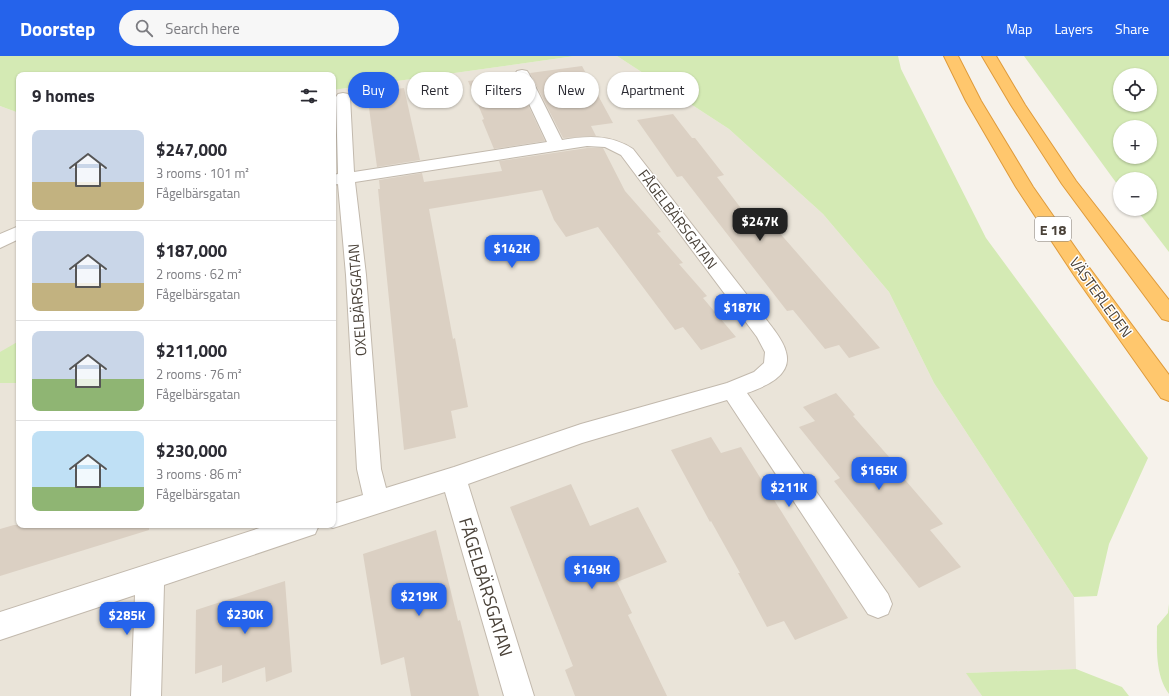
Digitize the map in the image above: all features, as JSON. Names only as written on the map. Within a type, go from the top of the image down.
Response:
[{"type":"highway","name":"VÄSTERLEDEN","points":[[952,56],[977,110],[1021,182],[1077,265],[1169,392]]},
{"type":"highway","name":"E 18","points":[[990,56],[1018,105],[1070,184],[1169,314]]},
{"type":"street","name":"OXELBÄRSGATAN","points":[[343,97],[340,179],[356,283],[369,469],[377,502]]},
{"type":"street","points":[[536,103],[557,146]]},
{"type":"street","name":"FÅGELBÄRSGATAN","points":[[336,515],[454,478],[581,434],[732,390],[762,378],[775,366],[776,352],[765,332],[686,232],[627,152],[617,145],[587,141],[340,179]]},
{"type":"street","points":[[0,242],[16,234]]},
{"type":"street","points":[[732,390],[878,604]]},
{"type":"street","name":"FÅGELBÄRSGATAN","points":[[454,478],[460,505],[520,696]]},
{"type":"street","points":[[0,626],[297,528]]},
{"type":"street","points":[[146,696],[150,577]]},
{"type":"shaded area","points":[[575,56],[617,56],[642,72],[607,72],[607,108],[697,108],[729,129],[823,214],[889,292],[934,383],[1074,597],[1076,669],[967,673],[982,696],[0,696],[0,106],[16,112],[16,528],[336,528],[336,90],[348,88],[348,108],[399,108],[399,81],[407,80],[407,108],[463,108],[463,72],[461,72]]},
{"type":"green space","points":[[0,56],[575,56],[461,72],[407,72],[407,80],[399,81],[399,72],[348,72],[348,88],[336,90],[336,72],[16,72],[16,112],[0,106]]},
{"type":"green space","points":[[617,56],[898,56],[901,69],[986,238],[1148,458],[1109,544],[1097,596],[1074,597],[934,383],[889,292],[823,214],[729,129],[697,108],[699,108],[699,72],[642,72]]},
{"type":"green space","points":[[1024,56],[1169,56],[1169,252],[1141,216],[1157,216],[1157,172],[1113,172],[1113,178]]},
{"type":"green space","points":[[16,343],[16,383],[0,383],[0,352]]},
{"type":"green space","points":[[1169,604],[1169,694],[1164,687],[1159,670],[1157,626],[1168,613]]},
{"type":"green space","points":[[1076,669],[1122,687],[1129,696],[982,696],[966,673]]},
{"type":"building","points":[[582,66],[585,72],[544,72],[544,101],[536,85],[536,72]]},
{"type":"building","points":[[468,81],[471,81],[471,88]]},
{"type":"building","points":[[404,88],[407,108],[408,108],[420,160],[377,167],[369,108],[399,108],[399,89]]},
{"type":"building","points":[[599,97],[613,123],[591,126],[596,136],[563,138],[548,108],[599,108]]},
{"type":"building","points":[[479,108],[530,108],[545,141],[494,149],[482,120],[484,119]]},
{"type":"building","points":[[673,114],[692,138],[695,138],[724,175],[717,177],[747,216],[764,212],[764,215],[880,348],[849,358],[839,345],[825,349],[793,310],[787,311],[682,176],[677,177],[637,120]]},
{"type":"building","points":[[587,148],[603,148],[625,191],[661,232],[657,233],[683,263],[679,264],[707,296],[703,298],[736,337],[701,350],[683,327],[675,330],[598,227],[566,237],[554,220],[542,190],[429,209],[453,339],[455,338],[468,407],[451,411],[456,438],[404,450],[378,189],[380,189],[379,180],[422,173],[424,182],[502,171],[499,161]]},
{"type":"building","points":[[836,393],[855,415],[853,416],[897,466],[894,467],[943,524],[930,530],[961,567],[919,588],[834,481],[840,478],[799,427],[815,421],[803,407]]},
{"type":"building","points":[[711,437],[721,453],[741,447],[848,618],[795,640],[784,621],[767,627],[738,573],[740,573],[711,521],[710,522],[671,450]]},
{"type":"building","points":[[571,484],[590,526],[638,507],[667,562],[617,582],[632,613],[628,615],[667,696],[575,696],[565,670],[573,666],[510,507]]},
{"type":"building","points":[[16,525],[16,528],[149,528],[149,530],[0,576],[0,529]]},
{"type":"building","points":[[436,530],[458,621],[460,620],[479,696],[411,696],[404,657],[381,665],[363,554]]},
{"type":"building","points":[[285,581],[292,672],[266,682],[265,667],[222,683],[222,665],[195,674],[196,610]]}]
